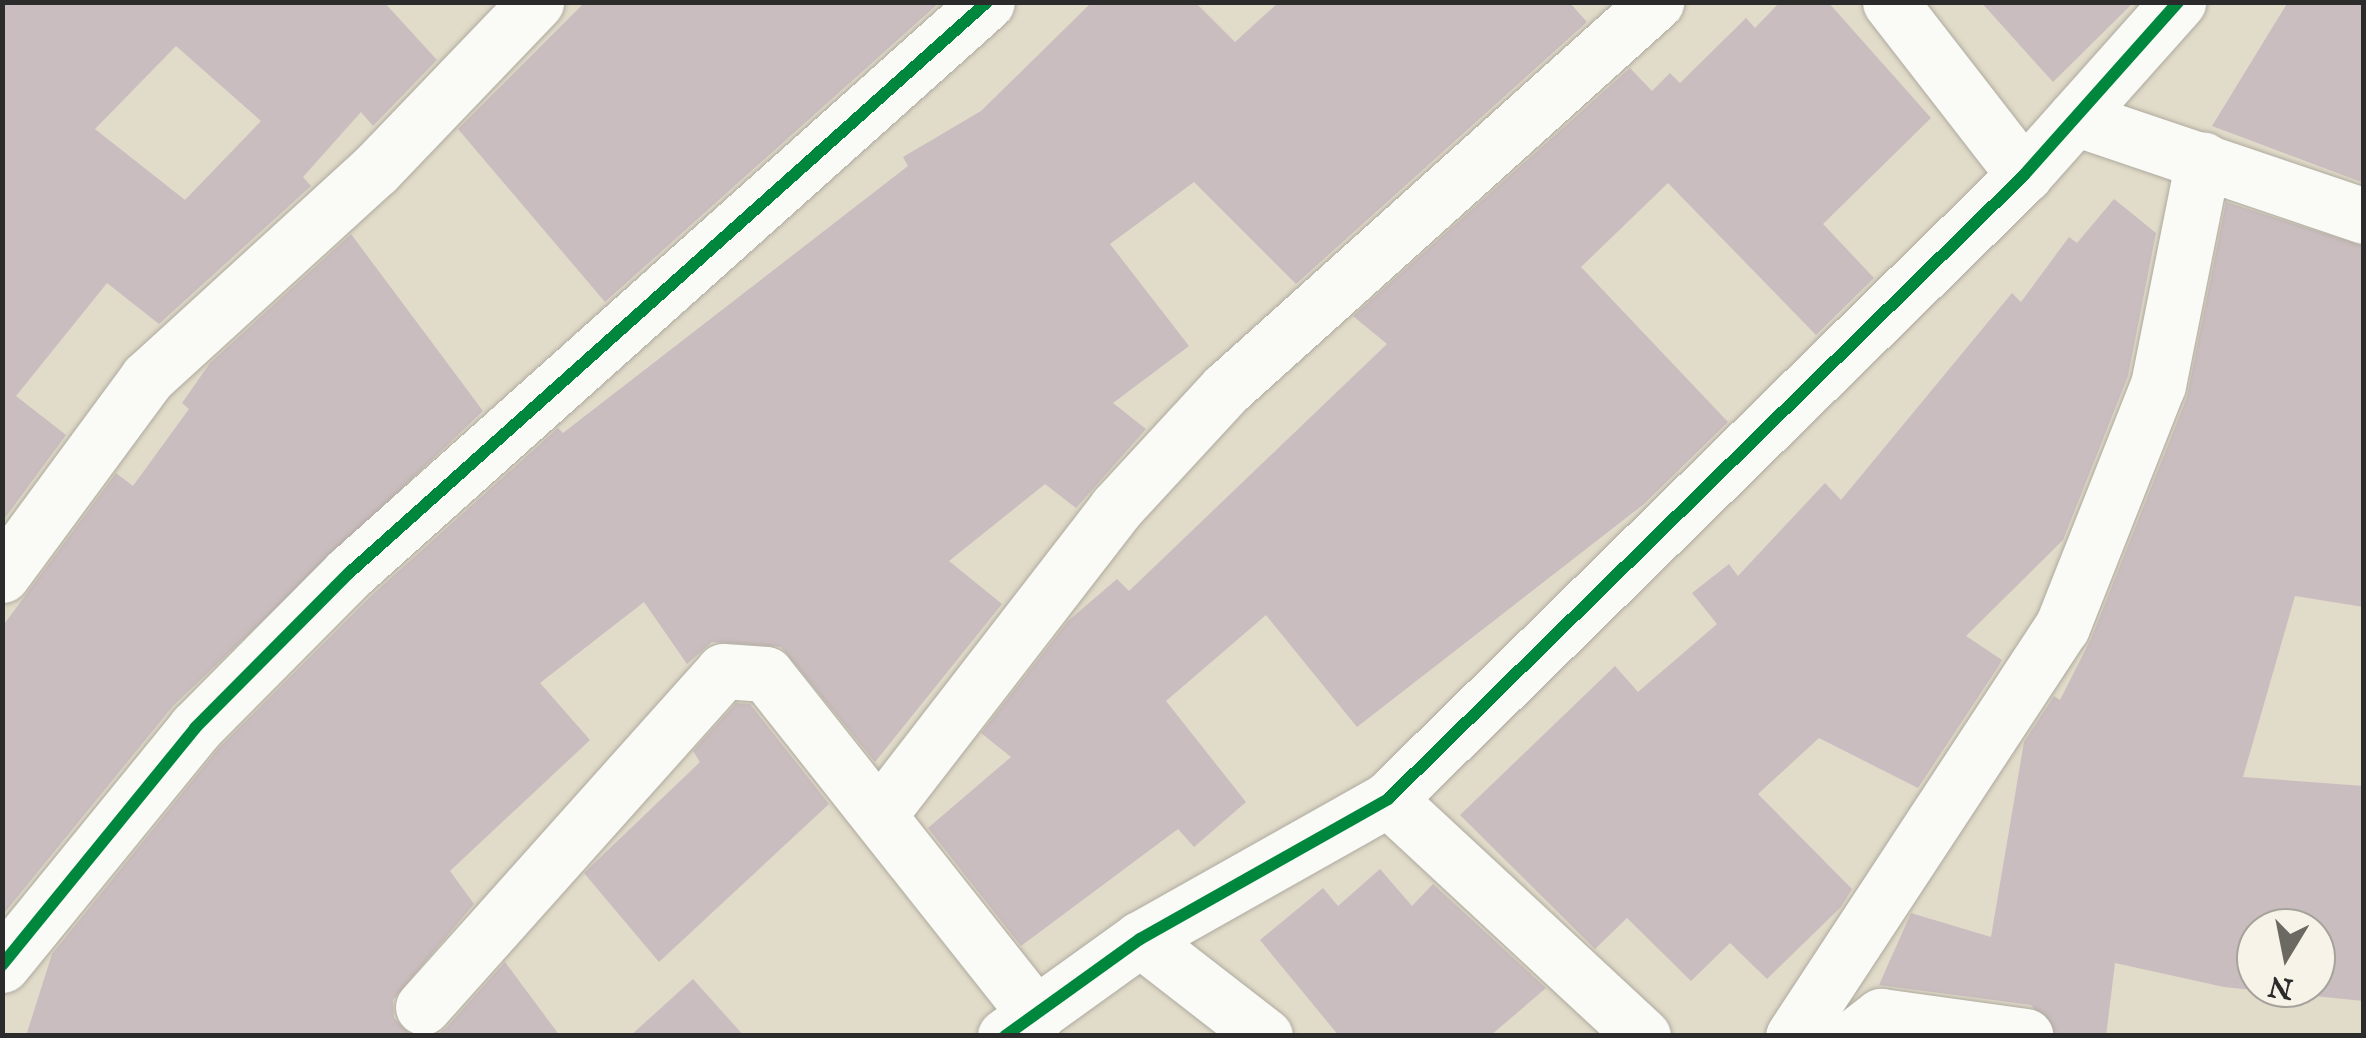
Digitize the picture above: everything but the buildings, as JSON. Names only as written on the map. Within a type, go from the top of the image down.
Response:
[{"type":"street","points":[[2,575],[147,378],[374,170],[536,2]]},
{"type":"street","points":[[2,965],[194,728],[349,573],[987,2]]},
{"type":"street","points":[[882,811],[1116,508],[1226,389],[1656,2]]},
{"type":"street","points":[[1890,2],[2024,175]]},
{"type":"street","points":[[423,1007],[723,671],[766,674],[882,811],[1021,1026],[1140,939],[1388,798],[2024,175],[2178,2]]},
{"type":"street","points":[[2076,118],[2364,216]]},
{"type":"street","points":[[1792,1036],[2062,627],[2158,384],[2203,159]]},
{"type":"street","points":[[1388,798],[1643,1036]]},
{"type":"street","points":[[1140,939],[1265,1036]]},
{"type":"street","points":[[1854,1036],[1881,1016],[2026,1036]]},
{"type":"cycle path","points":[[2,965],[195,728],[349,573],[987,2]]},
{"type":"cycle path","points":[[1005,1036],[1140,939],[1388,799],[2024,175],[2178,2]]}]
